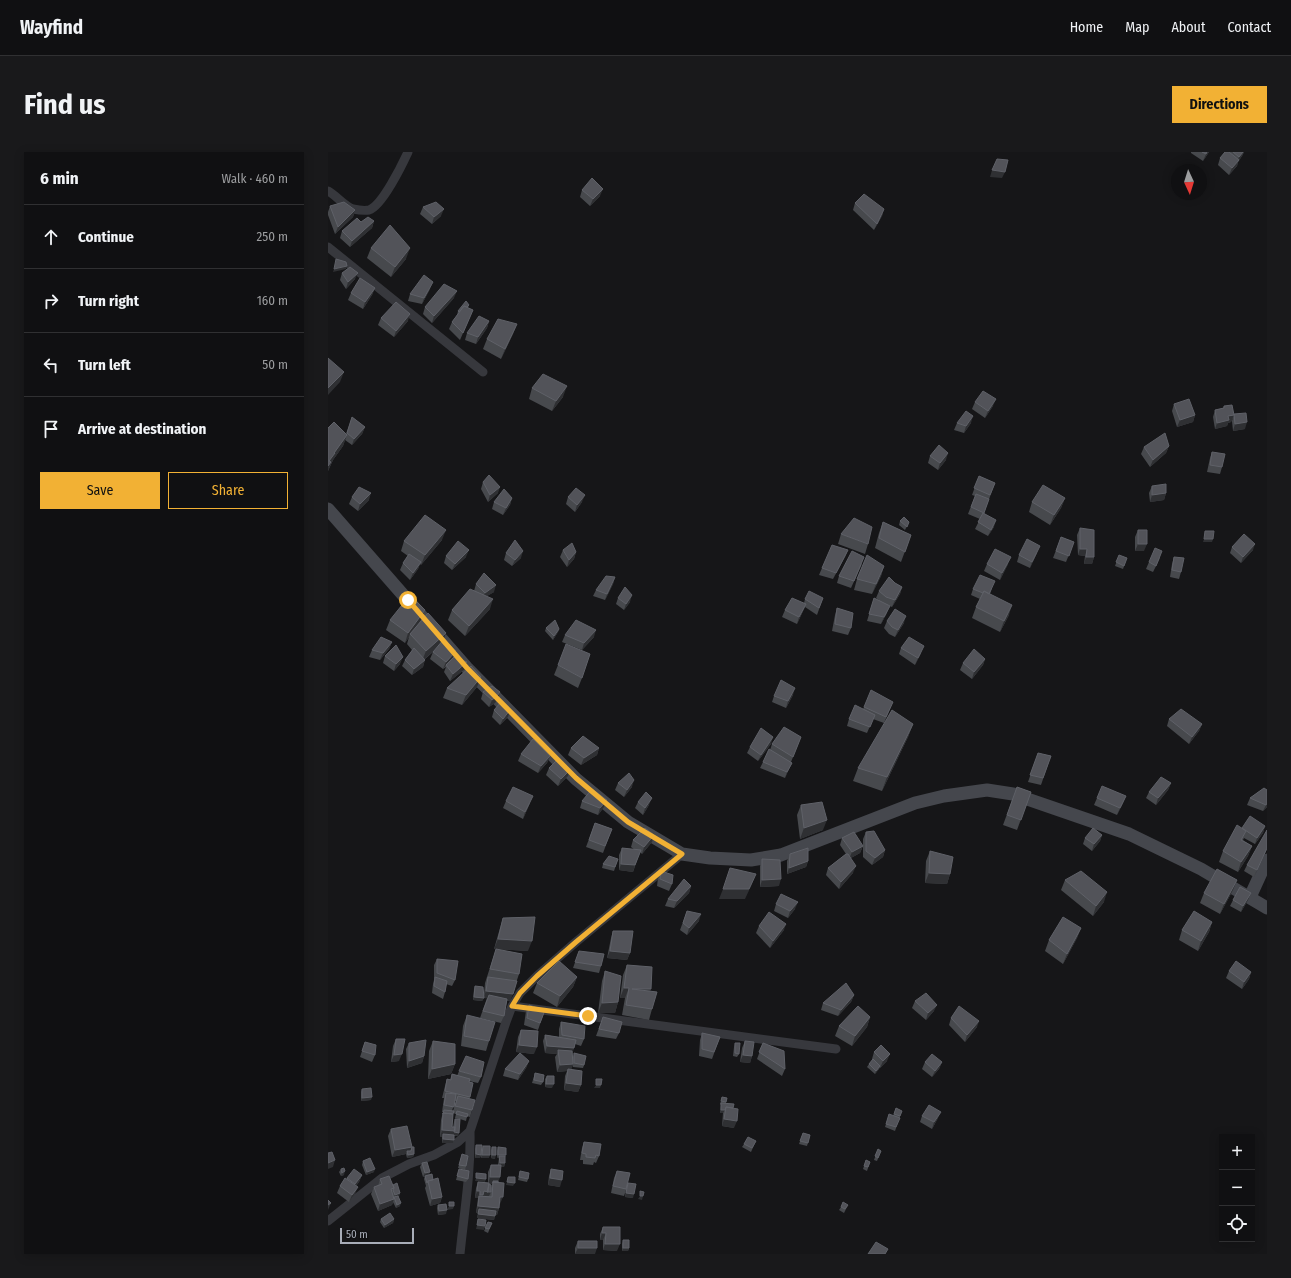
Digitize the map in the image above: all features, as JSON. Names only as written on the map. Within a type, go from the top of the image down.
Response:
[{"type":"street","points":[[328,191],[351,208],[360,211],[369,210],[376,205],[385,194],[408,152]]},
{"type":"street","points":[[328,246],[483,372]]},
{"type":"street","points":[[328,509],[467,668],[576,778],[628,822],[682,854],[710,858],[751,860],[781,855],[915,803],[944,796],[988,790],[1013,794],[1129,834],[1201,869],[1267,908]]},
{"type":"street","points":[[460,1254],[469,1183],[470,1131],[512,1006],[520,993],[542,971],[682,854]]},
{"type":"street","points":[[1250,897],[1267,860]]},
{"type":"street","points":[[512,1006],[836,1049]]},
{"type":"street","points":[[328,1221],[382,1178],[409,1164],[434,1155],[458,1142],[470,1131]]},
{"type":"building","points":[[1225,152],[1229,152],[1239,160],[1232,168],[1220,158]]},
{"type":"building","points":[[1233,152],[1243,152],[1239,157]]},
{"type":"building","points":[[997,159],[1008,160],[1005,172],[992,170]]},
{"type":"building","points":[[592,178],[603,189],[593,199],[582,190]]},
{"type":"building","points":[[864,194],[884,209],[877,224],[855,203]]},
{"type":"building","points":[[344,202],[355,210],[338,227],[330,206]]},
{"type":"building","points":[[436,202],[444,209],[434,217],[423,207]]},
{"type":"building","points":[[368,217],[374,221],[352,241],[342,231],[357,218],[361,222]]},
{"type":"building","points":[[390,225],[410,248],[395,267],[371,248]]},
{"type":"building","points":[[336,259],[346,262],[347,266],[334,269]]},
{"type":"building","points":[[350,267],[358,273],[348,282],[342,273]]},
{"type":"building","points":[[424,275],[433,282],[424,298],[410,294]]},
{"type":"building","points":[[360,278],[375,288],[365,302],[351,293]]},
{"type":"building","points":[[444,284],[457,291],[434,316],[425,307]]},
{"type":"building","points":[[466,301],[469,305],[467,307],[464,306],[459,312],[458,311]]},
{"type":"building","points":[[396,302],[410,314],[396,331],[381,318]]},
{"type":"building","points":[[464,306],[473,310],[463,333],[452,322]]},
{"type":"building","points":[[479,316],[489,321],[478,337],[467,333]]},
{"type":"building","points":[[498,319],[517,324],[505,349],[487,339]]},
{"type":"building","points":[[328,358],[344,372],[328,388]]},
{"type":"building","points":[[543,374],[567,386],[556,401],[532,388]]},
{"type":"building","points":[[983,391],[996,399],[988,411],[975,402]]},
{"type":"building","points":[[1189,399],[1195,415],[1180,420],[1174,404]]},
{"type":"building","points":[[1232,405],[1234,415],[1228,416],[1229,420],[1217,423],[1215,410],[1224,408],[1224,406]]},
{"type":"building","points":[[966,411],[973,416],[966,426],[957,423]]},
{"type":"building","points":[[1246,413],[1247,422],[1235,424],[1234,414]]},
{"type":"building","points":[[352,417],[365,427],[354,439],[347,433]]},
{"type":"building","points":[[334,422],[347,435],[329,461],[331,462],[328,466],[328,428]]},
{"type":"building","points":[[1165,433],[1169,446],[1153,460],[1144,447]]},
{"type":"building","points":[[939,445],[948,453],[940,463],[930,456]]},
{"type":"building","points":[[1212,452],[1225,454],[1222,467],[1210,465]]},
{"type":"building","points":[[489,475],[500,487],[490,495],[483,482]]},
{"type":"building","points":[[979,476],[995,483],[990,495],[974,488]]},
{"type":"building","points":[[1166,484],[1166,493],[1152,495],[1152,486]]},
{"type":"building","points":[[1043,485],[1065,498],[1054,515],[1032,502]]},
{"type":"building","points":[[359,487],[371,493],[360,504],[352,497]]},
{"type":"building","points":[[576,488],[585,495],[577,505],[568,497]]},
{"type":"building","points":[[504,489],[512,498],[506,508],[494,502]]},
{"type":"building","points":[[976,494],[989,499],[984,513],[971,507]]},
{"type":"building","points":[[983,513],[996,520],[991,530],[978,522]]},
{"type":"building","points":[[425,515],[446,530],[425,555],[404,541]]},
{"type":"building","points":[[904,517],[909,522],[907,527],[900,521]]},
{"type":"building","points":[[854,518],[872,527],[868,544],[841,534]]},
{"type":"building","points":[[883,522],[911,535],[905,552],[879,538]]},
{"type":"building","points":[[1080,528],[1094,530],[1094,557],[1086,557],[1087,549],[1080,549]]},
{"type":"building","points":[[1138,530],[1147,530],[1147,544],[1138,544]]},
{"type":"building","points":[[1205,531],[1214,531],[1213,539],[1204,539]]},
{"type":"building","points":[[1244,534],[1255,544],[1243,557],[1232,547]]},
{"type":"building","points":[[1061,537],[1074,542],[1069,556],[1056,551]]},
{"type":"building","points":[[1027,539],[1040,546],[1032,562],[1019,555]]},
{"type":"building","points":[[515,540],[523,551],[515,560],[506,553]]},
{"type":"building","points":[[458,541],[469,550],[455,564],[446,556]]},
{"type":"building","points":[[572,543],[576,552],[569,560],[563,550]]},
{"type":"building","points":[[832,545],[848,550],[836,573],[822,568]]},
{"type":"building","points":[[1155,548],[1162,551],[1156,566],[1149,562]]},
{"type":"building","points":[[995,549],[1011,557],[1002,573],[987,564]]},
{"type":"building","points":[[852,551],[864,557],[854,581],[839,576]]},
{"type":"building","points":[[409,554],[421,562],[413,573],[403,563]]},
{"type":"building","points":[[867,555],[884,566],[876,584],[857,579]]},
{"type":"building","points":[[1119,555],[1127,558],[1124,566],[1116,562]]},
{"type":"building","points":[[1174,557],[1184,558],[1181,572],[1172,570]]},
{"type":"building","points":[[484,573],[496,585],[485,593],[476,584]]},
{"type":"building","points":[[980,575],[995,581],[989,594],[984,591],[983,593],[973,589]]},
{"type":"building","points":[[606,576],[615,577],[607,594],[596,590]]},
{"type":"building","points":[[889,577],[902,587],[895,600],[886,597],[879,591]]},
{"type":"building","points":[[625,587],[632,595],[626,604],[618,598]]},
{"type":"building","points":[[470,589],[493,599],[469,626],[452,610]]},
{"type":"building","points":[[809,591],[823,598],[819,608],[805,599]]},
{"type":"building","points":[[984,591],[1012,605],[1004,621],[976,607]]},
{"type":"building","points":[[410,595],[425,610],[408,633],[390,620]]},
{"type":"building","points":[[792,598],[806,604],[799,617],[785,610]]},
{"type":"building","points":[[874,598],[890,606],[884,617],[869,614]]},
{"type":"building","points":[[837,608],[853,613],[851,628],[835,624]]},
{"type":"building","points":[[895,609],[906,616],[898,630],[892,627],[887,621]]},
{"type":"building","points":[[428,613],[446,633],[426,651],[410,634]]},
{"type":"building","points":[[555,620],[559,629],[554,636],[546,628]]},
{"type":"building","points":[[576,620],[596,630],[584,643],[565,635]]},
{"type":"building","points":[[381,637],[392,642],[383,653],[372,650]]},
{"type":"building","points":[[909,637],[924,646],[918,658],[901,648]]},
{"type":"building","points":[[444,639],[456,651],[446,662],[433,652]]},
{"type":"building","points":[[566,644],[590,654],[582,678],[558,665]]},
{"type":"building","points":[[396,645],[403,657],[396,664],[385,656]]},
{"type":"building","points":[[414,648],[425,660],[414,669],[405,660]]},
{"type":"building","points":[[974,649],[985,659],[974,672],[963,663]]},
{"type":"building","points":[[454,657],[467,662],[453,674],[446,665]]},
{"type":"building","points":[[471,666],[481,677],[466,695],[447,688]]},
{"type":"building","points":[[781,680],[795,688],[788,701],[774,696]]},
{"type":"building","points":[[492,686],[500,692],[492,700],[483,692]]},
{"type":"building","points":[[871,690],[893,702],[886,717],[864,707]]},
{"type":"building","points":[[501,702],[510,710],[503,719],[494,710]]},
{"type":"building","points":[[855,705],[875,715],[870,727],[849,719]]},
{"type":"building","points":[[1181,709],[1202,724],[1192,737],[1169,719]]},
{"type":"building","points":[[892,710],[913,724],[887,777],[858,768]]},
{"type":"building","points":[[784,727],[801,737],[793,757],[772,744]]},
{"type":"building","points":[[761,728],[773,737],[761,755],[750,747]]},
{"type":"building","points":[[583,736],[599,748],[584,758],[571,748]]},
{"type":"building","points":[[533,739],[550,756],[541,766],[521,754]]},
{"type":"building","points":[[769,749],[792,763],[787,772],[763,762]]},
{"type":"building","points":[[1038,753],[1051,756],[1043,778],[1030,775]]},
{"type":"building","points":[[557,760],[570,770],[561,779],[549,768]]},
{"type":"building","points":[[629,773],[634,780],[627,790],[618,783]]},
{"type":"building","points":[[1161,777],[1171,783],[1158,798],[1149,792]]},
{"type":"building","points":[[1102,786],[1126,796],[1120,808],[1097,798]]},
{"type":"building","points":[[513,787],[533,796],[525,812],[506,801]]},
{"type":"building","points":[[1017,787],[1031,792],[1021,820],[1007,815]]},
{"type":"building","points":[[1264,788],[1267,790],[1266,805],[1250,798]]},
{"type":"building","points":[[592,789],[607,800],[600,808],[582,801]]},
{"type":"building","points":[[646,792],[652,798],[645,808],[638,802]]},
{"type":"building","points":[[822,802],[827,820],[804,828],[801,805]]},
{"type":"building","points":[[1250,816],[1265,826],[1257,838],[1242,828]]},
{"type":"building","points":[[595,823],[612,829],[605,846],[589,840]]},
{"type":"building","points":[[1237,825],[1246,831],[1241,840],[1252,846],[1241,862],[1223,851]]},
{"type":"building","points":[[645,828],[654,835],[644,847],[633,840]]},
{"type":"building","points":[[1093,828],[1102,835],[1094,844],[1085,838]]},
{"type":"building","points":[[1267,830],[1267,848],[1257,870],[1247,865]]},
{"type":"building","points":[[874,831],[885,850],[875,858],[866,851],[866,832]]},
{"type":"building","points":[[854,832],[863,846],[852,852],[842,838]]},
{"type":"building","points":[[622,848],[641,850],[635,865],[621,864]]},
{"type":"building","points":[[808,848],[808,861],[789,868],[790,854]]},
{"type":"building","points":[[930,851],[953,857],[950,874],[929,873]]},
{"type":"building","points":[[848,854],[856,866],[841,882],[828,868]]},
{"type":"building","points":[[609,856],[618,859],[615,867],[603,864]]},
{"type":"building","points":[[762,859],[780,860],[781,879],[762,880]]},
{"type":"building","points":[[730,868],[756,874],[749,889],[723,889]]},
{"type":"building","points":[[1217,869],[1237,880],[1224,904],[1204,893]]},
{"type":"building","points":[[661,871],[673,875],[672,884],[660,879]]},
{"type":"building","points":[[1081,871],[1107,892],[1096,906],[1065,880]]},
{"type":"building","points":[[684,879],[691,886],[677,901],[668,899]]},
{"type":"building","points":[[1240,887],[1251,893],[1243,906],[1233,900]]},
{"type":"building","points":[[781,894],[798,902],[790,911],[776,904]]},
{"type":"building","points":[[687,911],[701,914],[689,928],[683,923]]},
{"type":"building","points":[[1194,911],[1212,922],[1201,941],[1182,930]]},
{"type":"building","points":[[769,912],[786,924],[773,941],[759,926]]},
{"type":"building","points":[[535,917],[532,941],[498,939],[503,918]]},
{"type":"building","points":[[1063,917],[1081,928],[1067,954],[1049,940]]},
{"type":"building","points":[[613,931],[633,931],[630,953],[610,951]]},
{"type":"building","points":[[496,949],[522,954],[519,974],[490,969]]},
{"type":"building","points":[[579,951],[604,954],[601,966],[575,962]]},
{"type":"building","points":[[437,959],[458,961],[455,980],[437,973]]},
{"type":"building","points":[[559,961],[577,977],[560,996],[537,983]]},
{"type":"building","points":[[1236,961],[1251,972],[1244,982],[1229,971]]},
{"type":"building","points":[[627,965],[652,967],[651,989],[632,989],[657,992],[652,1009],[626,1005],[629,988],[624,988]]},
{"type":"building","points":[[605,971],[621,976],[618,1002],[602,1003]]},
{"type":"building","points":[[435,977],[447,981],[445,992],[434,986]]},
{"type":"building","points":[[488,977],[517,981],[513,994],[486,991]]},
{"type":"building","points":[[846,983],[854,995],[841,1010],[823,1003]]},
{"type":"building","points":[[475,986],[483,987],[484,998],[474,997]]},
{"type":"building","points":[[926,993],[937,1005],[928,1013],[915,1001]]},
{"type":"building","points":[[489,995],[507,999],[504,1016],[483,1011]]},
{"type":"building","points":[[529,1005],[545,1010],[540,1023],[527,1018]]},
{"type":"building","points":[[858,1006],[870,1017],[855,1036],[839,1026]]},
{"type":"building","points":[[959,1006],[979,1021],[967,1035],[951,1018]]},
{"type":"building","points":[[467,1015],[495,1022],[489,1041],[464,1036]]},
{"type":"building","points":[[603,1017],[622,1022],[619,1033],[599,1029]]},
{"type":"building","points":[[561,1022],[585,1026],[584,1039],[562,1035]]},
{"type":"building","points":[[521,1030],[538,1031],[537,1047],[519,1045]]},
{"type":"building","points":[[702,1033],[720,1037],[714,1052],[702,1049]]},
{"type":"building","points":[[545,1035],[576,1040],[574,1048],[547,1046]]},
{"type":"building","points":[[396,1039],[405,1039],[402,1054],[394,1055]]},
{"type":"building","points":[[426,1040],[424,1056],[409,1061],[409,1043]]},
{"type":"building","points":[[433,1041],[455,1044],[455,1064],[432,1069]]},
{"type":"building","points":[[745,1041],[754,1042],[752,1056],[743,1055]]},
{"type":"building","points":[[365,1042],[376,1045],[375,1055],[362,1051]]},
{"type":"building","points":[[735,1043],[740,1043],[739,1054],[735,1053]]},
{"type":"building","points":[[763,1043],[784,1051],[785,1069],[759,1052]]},
{"type":"building","points":[[881,1045],[890,1054],[883,1061],[874,1052]]},
{"type":"building","points":[[558,1050],[572,1051],[573,1064],[560,1065]]},
{"type":"building","points":[[520,1053],[529,1061],[520,1074],[505,1069]]},
{"type":"building","points":[[574,1053],[586,1056],[584,1065],[574,1063]]},
{"type":"building","points":[[932,1054],[942,1062],[935,1071],[925,1062]]},
{"type":"building","points":[[466,1056],[484,1062],[481,1077],[459,1071]]},
{"type":"building","points":[[873,1059],[880,1066],[876,1071],[869,1064]]},
{"type":"building","points":[[568,1069],[582,1071],[581,1085],[566,1083]]},
{"type":"building","points":[[535,1073],[544,1075],[543,1082],[534,1080]]},
{"type":"building","points":[[452,1074],[470,1079],[469,1082],[473,1083],[470,1097],[445,1091],[447,1079],[451,1080]]},
{"type":"building","points":[[547,1076],[554,1076],[554,1084],[546,1084]]},
{"type":"building","points":[[596,1079],[602,1079],[601,1085],[596,1085]]},
{"type":"building","points":[[371,1088],[372,1097],[362,1098],[362,1089]]},
{"type":"building","points":[[446,1093],[456,1094],[454,1107],[444,1105]]},
{"type":"building","points":[[458,1096],[475,1100],[472,1110],[455,1106]]},
{"type":"building","points":[[722,1097],[727,1098],[726,1102],[721,1101]]},
{"type":"building","points":[[721,1103],[734,1104],[733,1108],[726,1107],[725,1110],[721,1110]]},
{"type":"building","points":[[929,1105],[941,1112],[934,1122],[922,1116]]},
{"type":"building","points":[[726,1107],[738,1109],[737,1121],[724,1119]]},
{"type":"building","points":[[896,1108],[902,1111],[900,1116],[894,1114]]},
{"type":"building","points":[[444,1110],[454,1111],[453,1114],[443,1113]]},
{"type":"building","points":[[457,1111],[468,1114],[467,1117],[456,1114]]},
{"type":"building","points":[[443,1113],[453,1114],[452,1127],[455,1127],[455,1131],[442,1130]]},
{"type":"building","points":[[889,1114],[900,1118],[896,1127],[886,1124]]},
{"type":"building","points":[[455,1119],[460,1119],[459,1133],[454,1132]]},
{"type":"building","points":[[407,1126],[412,1147],[395,1150],[391,1129]]},
{"type":"building","points":[[803,1133],[810,1135],[808,1143],[800,1141]]},
{"type":"building","points":[[443,1134],[454,1135],[454,1140],[443,1139]]},
{"type":"building","points":[[748,1137],[756,1141],[752,1148],[744,1144]]},
{"type":"building","points":[[584,1142],[601,1144],[599,1156],[596,1155],[595,1158],[586,1157],[586,1154],[582,1153]]},
{"type":"building","points":[[476,1145],[482,1145],[481,1155],[476,1154]]},
{"type":"building","points":[[483,1146],[490,1146],[490,1155],[482,1155]]},
{"type":"building","points":[[412,1147],[414,1147],[414,1154],[408,1155],[407,1151],[411,1151]]},
{"type":"building","points":[[492,1147],[496,1147],[496,1155],[492,1155]]},
{"type":"building","points":[[498,1147],[506,1148],[506,1155],[498,1155]]},
{"type":"building","points":[[878,1149],[881,1151],[878,1158],[875,1156]]},
{"type":"building","points":[[332,1152],[335,1160],[328,1163],[328,1153]]},
{"type":"building","points":[[462,1154],[468,1156],[466,1166],[459,1165]]},
{"type":"building","points":[[499,1156],[505,1156],[505,1163],[500,1163]]},
{"type":"building","points":[[370,1158],[375,1169],[367,1172],[363,1161]]},
{"type":"building","points":[[866,1160],[870,1162],[868,1167],[864,1166]]},
{"type":"building","points":[[427,1162],[430,1172],[425,1173],[422,1163]]},
{"type":"building","points":[[491,1165],[501,1165],[500,1177],[490,1177]]},
{"type":"building","points":[[344,1168],[345,1171],[342,1173],[341,1169]]},
{"type":"building","points":[[354,1169],[362,1175],[355,1184],[347,1178]]},
{"type":"building","points":[[459,1169],[469,1171],[468,1179],[457,1176]]},
{"type":"building","points":[[551,1169],[563,1171],[562,1180],[550,1178]]},
{"type":"building","points":[[520,1171],[529,1173],[528,1179],[519,1177]]},
{"type":"building","points":[[617,1171],[630,1173],[626,1189],[613,1186]]},
{"type":"building","points":[[476,1173],[486,1174],[486,1179],[476,1178]]},
{"type":"building","points":[[432,1174],[433,1180],[428,1181],[427,1183],[425,1176]]},
{"type":"building","points":[[389,1176],[394,1188],[391,1189],[394,1199],[380,1204],[374,1187],[382,1184],[380,1179]]},
{"type":"building","points":[[508,1177],[515,1177],[515,1183],[507,1182]]},
{"type":"building","points":[[345,1178],[358,1187],[352,1195],[340,1186]]},
{"type":"building","points":[[438,1178],[442,1197],[432,1199],[428,1181]]},
{"type":"building","points":[[478,1182],[489,1183],[488,1192],[484,1191],[483,1195],[480,1195],[480,1191],[477,1191]]},
{"type":"building","points":[[493,1182],[504,1183],[503,1197],[500,1197],[499,1208],[478,1206],[479,1196],[492,1197]]},
{"type":"building","points":[[397,1183],[400,1193],[395,1195],[393,1185]]},
{"type":"building","points":[[628,1183],[636,1184],[634,1194],[626,1193]]},
{"type":"building","points":[[489,1184],[491,1185],[491,1192],[487,1192]]},
{"type":"building","points":[[640,1191],[644,1192],[643,1196],[640,1196]]},
{"type":"building","points":[[398,1196],[401,1203],[397,1205],[394,1197]]},
{"type":"building","points":[[449,1202],[454,1202],[454,1206],[449,1206]]},
{"type":"building","points":[[843,1202],[848,1205],[845,1209],[841,1207]]},
{"type":"building","points":[[446,1204],[447,1210],[439,1211],[438,1205]]},
{"type":"building","points":[[479,1209],[496,1211],[495,1216],[478,1214]]},
{"type":"building","points":[[390,1213],[394,1219],[385,1225],[381,1219]]},
{"type":"building","points":[[478,1219],[486,1220],[485,1226],[477,1225]]},
{"type":"building","points":[[488,1222],[492,1223],[489,1229],[485,1228]]},
{"type":"building","points":[[603,1227],[620,1227],[620,1244],[605,1244],[606,1233],[602,1233]]},
{"type":"building","points":[[623,1240],[629,1240],[629,1248],[623,1248]]},
{"type":"building","points":[[578,1241],[597,1241],[597,1248],[578,1248]]},
{"type":"building","points":[[876,1242],[888,1249],[885,1254],[868,1254]]},
{"type":"route","points":[[408,600],[467,668],[576,778],[628,822],[682,854],[537,976],[520,993],[512,1006],[588,1016]]}]
